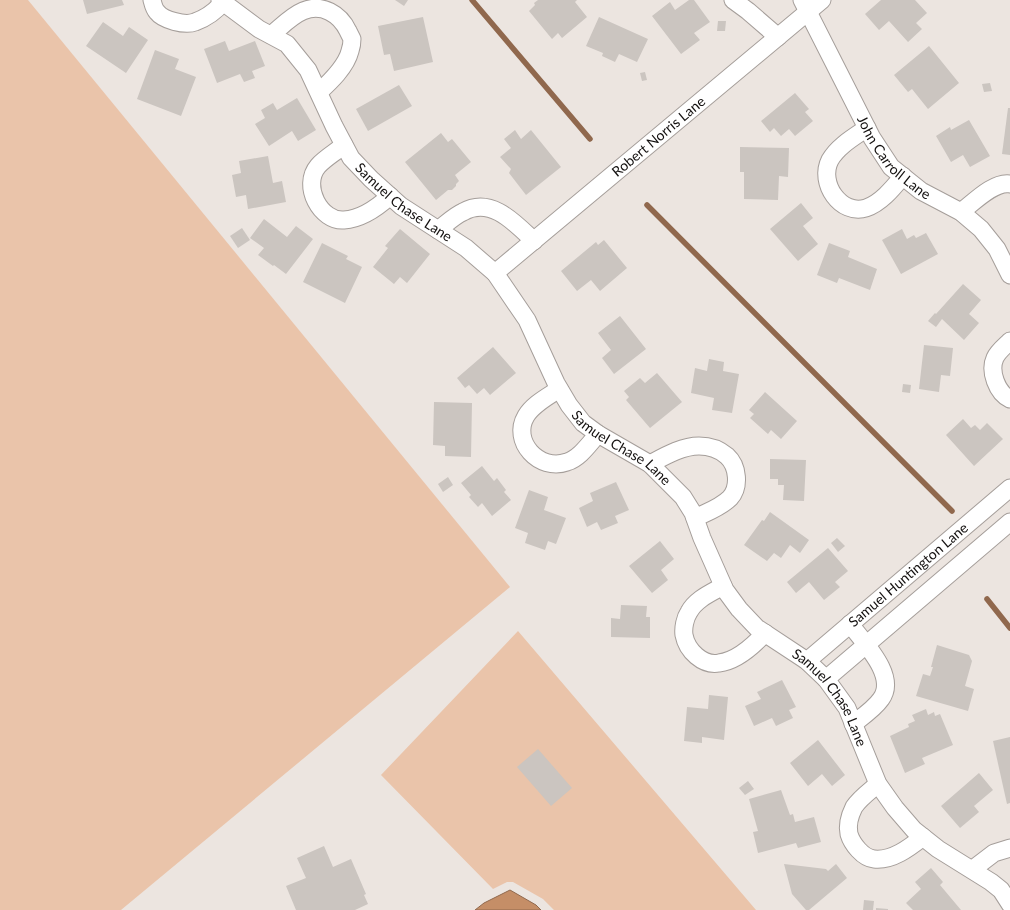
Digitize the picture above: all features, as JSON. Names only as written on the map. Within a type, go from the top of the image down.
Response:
[{"type":"street","points":[[152,0],[157,13],[168,20],[180,23],[194,23],[217,9],[222,1]]},
{"type":"street","points":[[733,0],[778,37]]},
{"type":"street","name":"Robert Norris Lane","points":[[495,273],[778,37],[804,6],[822,0]]},
{"type":"street","name":"Samuel Chase Lane","points":[[222,1],[259,29],[287,44],[308,70],[351,158],[401,206],[466,248],[495,273],[527,320],[559,388],[569,405],[583,423],[598,434],[650,464],[683,497],[694,513],[702,538],[723,586],[738,610],[757,628],[807,660],[826,679],[847,708],[878,784],[895,808],[922,837],[938,849],[973,869],[1001,890],[1010,904]]},
{"type":"street","name":"John Carroll Lane","points":[[804,6],[867,128],[891,167],[921,190],[961,212],[981,229],[997,249],[1009,268]]},
{"type":"street","points":[[271,35],[303,11],[317,8],[329,11],[339,17],[346,26],[352,39],[350,53],[336,75],[318,92]]},
{"type":"street","points":[[867,128],[835,153],[829,162],[827,174],[828,184],[835,198],[846,206],[856,210],[867,208],[878,202],[903,176]]},
{"type":"street","points":[[344,145],[318,167],[312,178],[311,188],[315,200],[323,210],[334,219],[344,220],[357,217],[370,211],[390,196]]},
{"type":"street","points":[[961,212],[983,194],[997,186],[1008,183],[1010,184]]},
{"type":"street","points":[[438,230],[462,212],[474,207],[484,207],[497,211],[511,220],[534,241]]},
{"type":"street","points":[[1010,341],[996,357],[993,366],[994,377],[998,388],[1004,396],[1010,399]]},
{"type":"street","points":[[559,388],[527,414],[523,423],[521,434],[533,457],[544,462],[566,463],[576,458],[598,434]]},
{"type":"street","points":[[650,464],[681,449],[698,446],[712,447],[728,456],[733,464],[736,476],[736,487],[730,497],[720,506],[695,518]]},
{"type":"street","name":"Samuel Huntington Lane","points":[[807,660],[1010,488]]},
{"type":"street","name":"Samuel Huntington Lane","points":[[826,679],[1010,522]]},
{"type":"street","points":[[723,586],[702,598],[689,611],[684,624],[684,635],[689,646],[697,657],[708,663],[719,663],[743,652],[765,633]]},
{"type":"street","points":[[850,624],[878,661],[886,680],[886,690],[881,699],[853,724]]},
{"type":"street","points":[[878,784],[860,799],[850,816],[849,834],[861,853],[872,859],[884,859],[894,856],[922,837]]},
{"type":"street","points":[[973,869],[994,853],[1010,848]]},
{"type":"shaded area","points":[[0,0],[28,0],[510,587],[121,910],[0,910]]},
{"type":"shaded area","points":[[518,631],[756,910],[554,910],[543,899],[513,882],[507,882],[493,889],[381,775]]},
{"type":"shaded area","points":[[510,890],[536,905],[541,910],[475,910],[484,903]]},
{"type":"building","points":[[83,0],[122,0],[124,5],[87,14]]},
{"type":"building","points":[[395,0],[408,0],[404,6]]},
{"type":"building","points":[[538,0],[577,0],[575,2],[587,17],[562,38],[558,33],[552,39],[529,11]]},
{"type":"building","points":[[689,0],[694,0],[710,22],[694,33],[700,40],[681,54],[652,16],[670,2],[675,10]]},
{"type":"building","points":[[881,0],[915,0],[927,13],[916,23],[922,29],[908,42],[889,21],[879,30],[865,14]]},
{"type":"building","points":[[423,17],[433,62],[394,71],[390,54],[384,55],[378,26]]},
{"type":"building","points":[[599,17],[648,39],[637,62],[619,54],[615,62],[602,56],[603,53],[586,46]]},
{"type":"building","points":[[718,21],[726,21],[725,31],[717,31]]},
{"type":"building","points":[[103,22],[123,36],[129,27],[148,40],[126,73],[86,46]]},
{"type":"building","points":[[225,41],[229,51],[255,41],[265,66],[252,71],[255,78],[244,82],[240,74],[217,83],[204,49]]},
{"type":"building","points":[[929,46],[959,83],[928,109],[912,89],[908,92],[894,75]]},
{"type":"building","points":[[155,50],[179,59],[175,69],[196,77],[181,116],[137,99]]},
{"type":"building","points":[[645,72],[647,80],[642,81],[640,73]]},
{"type":"building","points":[[990,83],[992,91],[984,92],[982,84]]},
{"type":"building","points":[[399,85],[412,106],[368,131],[356,109]]},
{"type":"building","points":[[795,93],[809,109],[805,112],[813,121],[795,136],[789,129],[781,136],[774,128],[770,132],[761,121]]},
{"type":"building","points":[[297,98],[316,130],[298,141],[292,131],[269,146],[255,124],[265,118],[261,110],[273,103],[277,110]]},
{"type":"building","points":[[1008,108],[1010,108],[1010,155],[1002,154]]},
{"type":"building","points":[[969,120],[990,156],[970,167],[963,155],[951,162],[936,136],[950,127],[951,130]]},
{"type":"building","points":[[515,130],[521,139],[531,130],[561,167],[526,195],[509,173],[511,169],[500,157],[511,148],[504,139]]},
{"type":"building","points":[[441,133],[448,142],[452,139],[471,162],[455,175],[459,181],[456,186],[452,190],[448,190],[436,200],[405,162]]},
{"type":"building","points":[[740,147],[789,148],[788,177],[779,176],[778,200],[744,199],[744,172],[740,172]]},
{"type":"building","points":[[268,156],[273,183],[282,181],[286,202],[248,209],[246,195],[236,197],[232,175],[241,173],[239,161]]},
{"type":"building","points":[[801,203],[813,218],[803,226],[818,244],[798,261],[770,229]]},
{"type":"building","points":[[264,219],[287,237],[296,226],[313,239],[286,274],[258,255],[264,248],[250,238]]},
{"type":"building","points":[[242,228],[250,240],[238,248],[230,236]]},
{"type":"building","points":[[400,229],[430,254],[407,283],[400,277],[394,284],[373,267],[388,248],[385,246]]},
{"type":"building","points":[[902,229],[907,239],[914,235],[916,238],[926,233],[938,254],[901,274],[882,240]]},
{"type":"building","points":[[604,240],[627,268],[600,291],[591,280],[577,291],[561,271],[596,242],[598,245]]},
{"type":"building","points":[[322,243],[348,256],[346,259],[362,267],[345,303],[303,282]]},
{"type":"building","points":[[829,243],[850,251],[848,257],[877,269],[870,290],[839,278],[837,283],[817,275]]},
{"type":"building","points":[[963,284],[981,300],[969,314],[979,323],[964,340],[942,319],[936,327],[928,321]]},
{"type":"building","points":[[620,316],[646,349],[614,374],[602,358],[611,350],[598,333]]},
{"type":"building","points":[[924,345],[953,348],[950,376],[941,375],[939,392],[919,389]]},
{"type":"building","points":[[493,347],[516,373],[490,395],[484,388],[477,394],[469,385],[465,388],[457,378]]},
{"type":"building","points":[[709,359],[724,362],[723,371],[739,374],[732,413],[712,410],[714,398],[691,393],[695,368],[707,371]]},
{"type":"building","points":[[657,373],[682,402],[650,428],[626,400],[629,397],[624,391],[640,378],[645,383]]},
{"type":"building","points":[[903,384],[911,385],[910,393],[902,392]]},
{"type":"building","points":[[765,392],[797,421],[781,439],[771,430],[768,434],[750,418],[754,414],[749,410]]},
{"type":"building","points":[[434,402],[472,403],[471,457],[445,456],[445,446],[433,445]]},
{"type":"building","points":[[963,419],[971,428],[975,425],[980,430],[987,423],[1003,439],[974,466],[946,435]]},
{"type":"building","points":[[770,459],[806,460],[804,501],[783,500],[784,485],[778,485],[778,479],[770,479]]},
{"type":"building","points":[[482,466],[494,481],[497,478],[506,490],[504,492],[511,500],[492,516],[482,503],[478,507],[469,497],[471,495],[461,483]]},
{"type":"building","points":[[448,477],[453,485],[443,492],[438,484]]},
{"type":"building","points":[[616,482],[629,510],[615,516],[618,523],[601,530],[597,522],[587,527],[579,508],[593,501],[590,493]]},
{"type":"building","points":[[529,490],[548,497],[544,510],[566,518],[556,544],[548,541],[545,550],[525,543],[528,533],[515,528]]},
{"type":"building","points":[[770,512],[809,540],[800,553],[790,545],[781,558],[774,553],[767,561],[744,545],[762,520],[764,521]]},
{"type":"building","points":[[837,538],[845,546],[838,552],[831,543]]},
{"type":"building","points":[[660,541],[674,559],[661,570],[668,580],[652,593],[629,566]]},
{"type":"building","points":[[828,548],[848,571],[835,582],[840,587],[824,600],[809,582],[796,593],[787,582]]},
{"type":"building","points":[[621,605],[647,606],[646,617],[650,617],[650,638],[611,637],[611,618],[620,619]]},
{"type":"building","points":[[937,645],[969,655],[972,661],[965,686],[974,689],[968,711],[916,696],[923,674],[930,676]]},
{"type":"building","points":[[782,680],[796,707],[789,710],[793,718],[776,726],[772,718],[754,726],[745,706],[761,699],[757,692]]},
{"type":"building","points":[[709,695],[728,697],[724,740],[702,737],[702,743],[684,741],[687,707],[708,709]]},
{"type":"building","points":[[926,709],[928,715],[934,712],[935,716],[940,714],[953,745],[922,758],[925,764],[905,773],[890,736],[909,727],[908,724],[915,721],[912,715]]},
{"type":"building","points":[[1010,737],[1010,803],[1007,804],[993,741]]},
{"type":"building","points":[[818,740],[845,775],[832,786],[822,774],[808,786],[790,763]]},
{"type":"building","points":[[538,749],[572,788],[551,806],[517,767]]},
{"type":"building","points":[[979,773],[993,790],[974,806],[979,812],[960,828],[941,806]]},
{"type":"building","points":[[748,781],[754,789],[745,795],[739,788]]},
{"type":"building","points":[[781,790],[790,815],[793,814],[795,822],[814,817],[821,842],[798,848],[796,843],[758,853],[753,832],[758,831],[749,799]]},
{"type":"building","points":[[324,846],[333,867],[351,859],[366,894],[364,895],[368,904],[355,910],[296,910],[286,886],[306,878],[297,858]]},
{"type":"building","points":[[784,864],[826,869],[828,871],[836,864],[847,878],[809,910],[806,910],[792,894]]},
{"type":"building","points":[[931,868],[943,882],[940,885],[961,910],[913,910],[906,903],[921,889],[915,882]]},
{"type":"building","points":[[864,900],[874,901],[873,910],[863,910]]},
{"type":"building","points":[[876,908],[888,909],[888,910],[876,910]]},
{"type":"waterway","points":[[472,0],[590,139]]},
{"type":"waterway","points":[[647,205],[952,511]]},
{"type":"waterway","points":[[987,599],[1010,628]]}]
